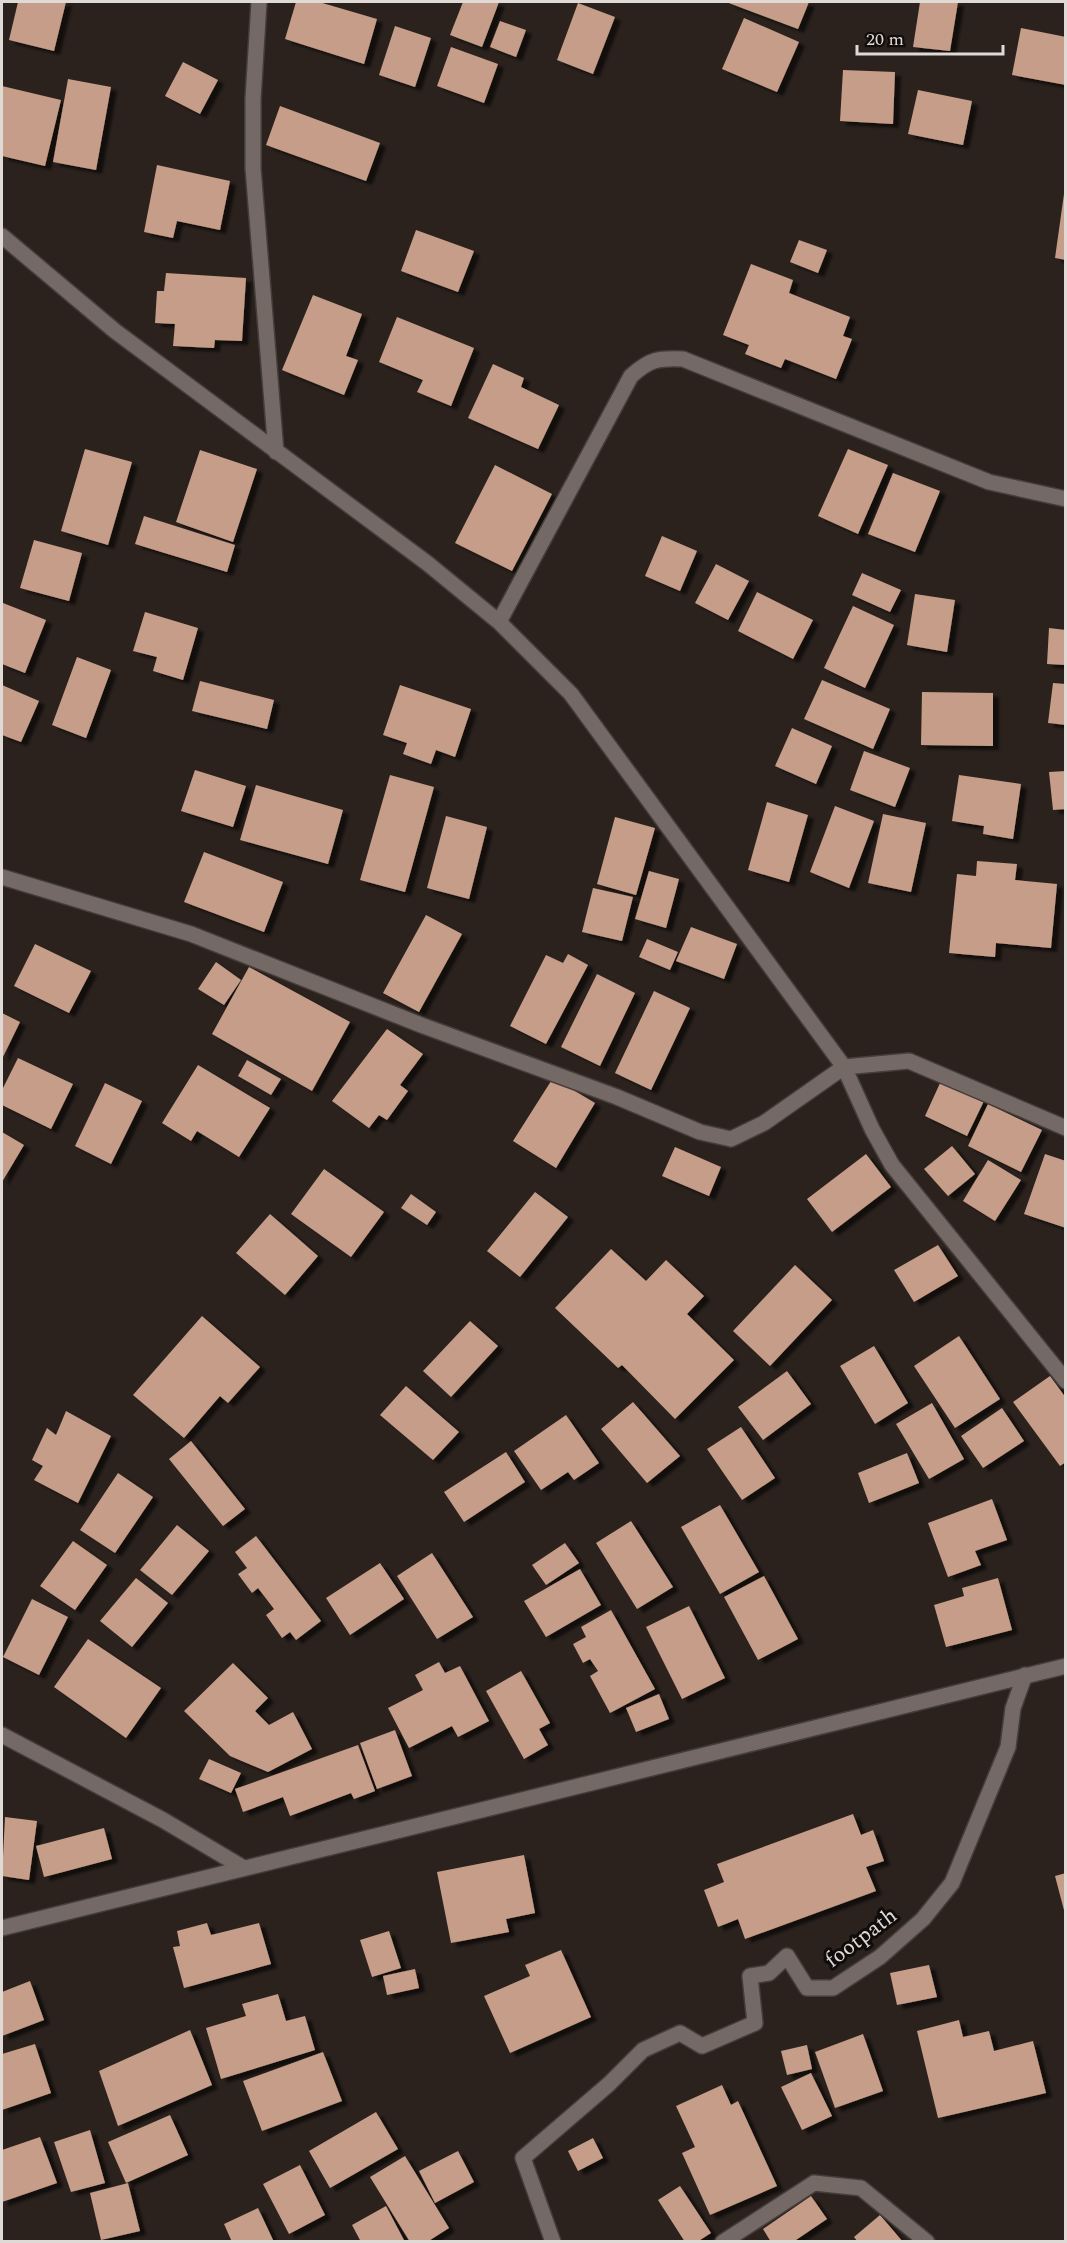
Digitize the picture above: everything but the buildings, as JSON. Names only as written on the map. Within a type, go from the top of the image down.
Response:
[{"type":"street","points":[[259,2],[253,99],[253,168],[276,452]]},
{"type":"street","points":[[2,236],[115,332],[427,563],[499,622],[572,694],[844,1067],[872,1129],[892,1165],[1065,1381]]},
{"type":"street","points":[[499,622],[631,376],[646,363],[662,358],[683,359],[989,482],[1065,500]]},
{"type":"street","points":[[2,877],[191,934],[421,1025],[617,1097],[700,1132],[730,1139],[764,1123],[844,1067],[909,1061],[1065,1128]]},
{"type":"street","points":[[2,1928],[1065,1666]]},
{"type":"street","name":"footpath","points":[[553,2241],[547,2232],[536,2189],[523,2158],[609,2084],[643,2050],[680,2033],[702,2046],[755,2023],[750,1976],[769,1973],[787,1956],[807,1988],[833,1988],[880,1957],[922,1919],[952,1883],[1008,1747],[1013,1708],[1025,1676]]},
{"type":"street","points":[[2,1735],[163,1820],[242,1867]]},
{"type":"street","points":[[723,2241],[814,2183],[861,2188],[927,2241]]}]
